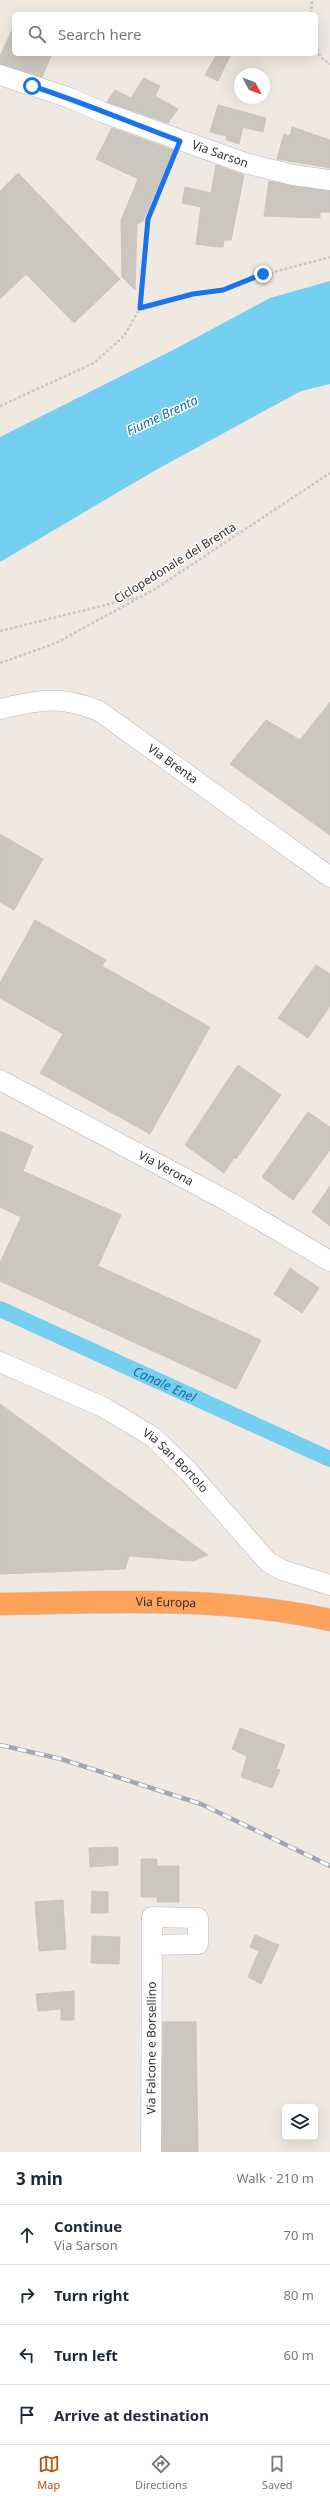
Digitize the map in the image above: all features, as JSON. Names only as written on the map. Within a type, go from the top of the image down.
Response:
[{"type":"highway","name":"Via Europa","points":[[0,1604],[196,1603],[274,1609],[330,1620]]},
{"type":"street","name":"Via Sarson","points":[[0,76],[70,98],[102,112],[180,141],[245,163],[293,175],[330,180]]},
{"type":"street","name":"Via Brenta","points":[[0,709],[38,700],[74,701],[99,711],[330,877]]},
{"type":"street","name":"Via Verona","points":[[0,1080],[231,1203],[330,1261]]},
{"type":"street","name":"Via San Bortolo","points":[[0,1362],[103,1407],[153,1437],[189,1472],[268,1562],[282,1570],[330,1585]]},
{"type":"street","name":"Via Falcone e Borsellino","points":[[151,2152],[152,1945]]},
{"type":"path","points":[[311,12],[312,0]]},
{"type":"path","points":[[318,50],[320,57],[330,64]]},
{"type":"path","points":[[0,406],[94,363],[124,336],[140,308],[148,219],[180,141]]},
{"type":"path","points":[[140,308],[193,294],[223,290],[263,274],[330,257]]},
{"type":"path","name":"Ciclopedonale del Brenta","points":[[0,663],[56,643],[142,596],[330,473]]},
{"type":"path","points":[[0,631],[142,596]]},
{"type":"water","name":"Fiume Brenta","points":[[330,281],[330,384],[301,391],[154,471],[0,562],[0,437],[177,348],[270,298]]},
{"type":"building","points":[[12,30],[12,56],[51,56],[42,77],[0,64],[0,56]]},
{"type":"building","points":[[216,56],[230,56],[218,81],[205,75]]},
{"type":"building","points":[[144,78],[160,86],[155,96],[178,109],[168,123],[107,102],[115,90],[131,98]]},
{"type":"building","points":[[218,105],[266,118],[263,132],[243,127],[239,144],[226,140],[227,136],[210,132]]},
{"type":"building","points":[[292,127],[330,140],[330,168],[277,159],[284,134],[290,136]]},
{"type":"building","points":[[112,128],[173,150],[143,221],[137,224],[135,290],[122,277],[121,220],[138,179],[96,159]]},
{"type":"building","points":[[216,165],[244,175],[231,240],[224,240],[223,247],[196,244],[201,207],[182,203],[185,187],[211,193]]},
{"type":"building","points":[[18,173],[120,279],[74,323],[26,274],[0,299],[0,191]]},
{"type":"building","points":[[269,181],[330,191],[330,212],[320,212],[320,218],[264,216]]},
{"type":"building","points":[[330,702],[330,835],[230,764],[266,720],[300,740]]},
{"type":"building","points":[[0,834],[43,859],[14,910],[0,902]]},
{"type":"building","points":[[35,920],[106,960],[102,966],[210,1027],[150,1134],[40,1073],[63,1034],[0,998],[0,983]]},
{"type":"building","points":[[316,965],[330,974],[330,1006],[308,1038],[278,1018]]},
{"type":"building","points":[[238,1065],[281,1095],[236,1159],[234,1158],[224,1173],[185,1145]]},
{"type":"building","points":[[308,1112],[330,1127],[330,1150],[293,1200],[262,1177]]},
{"type":"building","points":[[0,1131],[33,1146],[23,1171],[121,1215],[98,1266],[261,1340],[236,1389],[0,1281],[0,1263],[21,1217],[0,1207]]},
{"type":"building","points":[[330,1186],[330,1226],[312,1212]]},
{"type":"building","points":[[290,1268],[319,1288],[302,1313],[274,1294]]},
{"type":"building","points":[[0,1404],[208,1555],[193,1561],[129,1556],[125,1569],[0,1574]]},
{"type":"building","points":[[240,1728],[285,1745],[276,1769],[280,1770],[272,1788],[241,1777],[247,1756],[232,1749]]},
{"type":"building","points":[[118,1847],[118,1865],[90,1867],[89,1848]]},
{"type":"building","points":[[141,1859],[157,1859],[157,1866],[179,1866],[179,1902],[157,1902],[157,1897],[141,1897]]},
{"type":"building","points":[[92,1891],[108,1892],[108,1913],[91,1913]]},
{"type":"building","points":[[63,1900],[66,1949],[39,1951],[35,1902]]},
{"type":"building","points":[[255,1935],[279,1945],[261,1984],[248,1977],[259,1951],[250,1947]]},
{"type":"building","points":[[92,1936],[120,1937],[119,1964],[91,1963]]},
{"type":"building","points":[[74,1991],[74,2020],[61,2020],[61,2009],[38,2011],[36,1994]]},
{"type":"building","points":[[163,2022],[196,2022],[198,2152],[162,2152]]},
{"type":"waterway","name":"Canale Enel","points":[[0,1309],[330,1459]]},
{"type":"railway","points":[[0,1745],[61,1759],[201,1804],[330,1866]]},
{"type":"route","points":[[32,86],[70,98],[102,112],[180,141],[148,219],[140,308],[193,294],[223,290],[263,274]]}]
